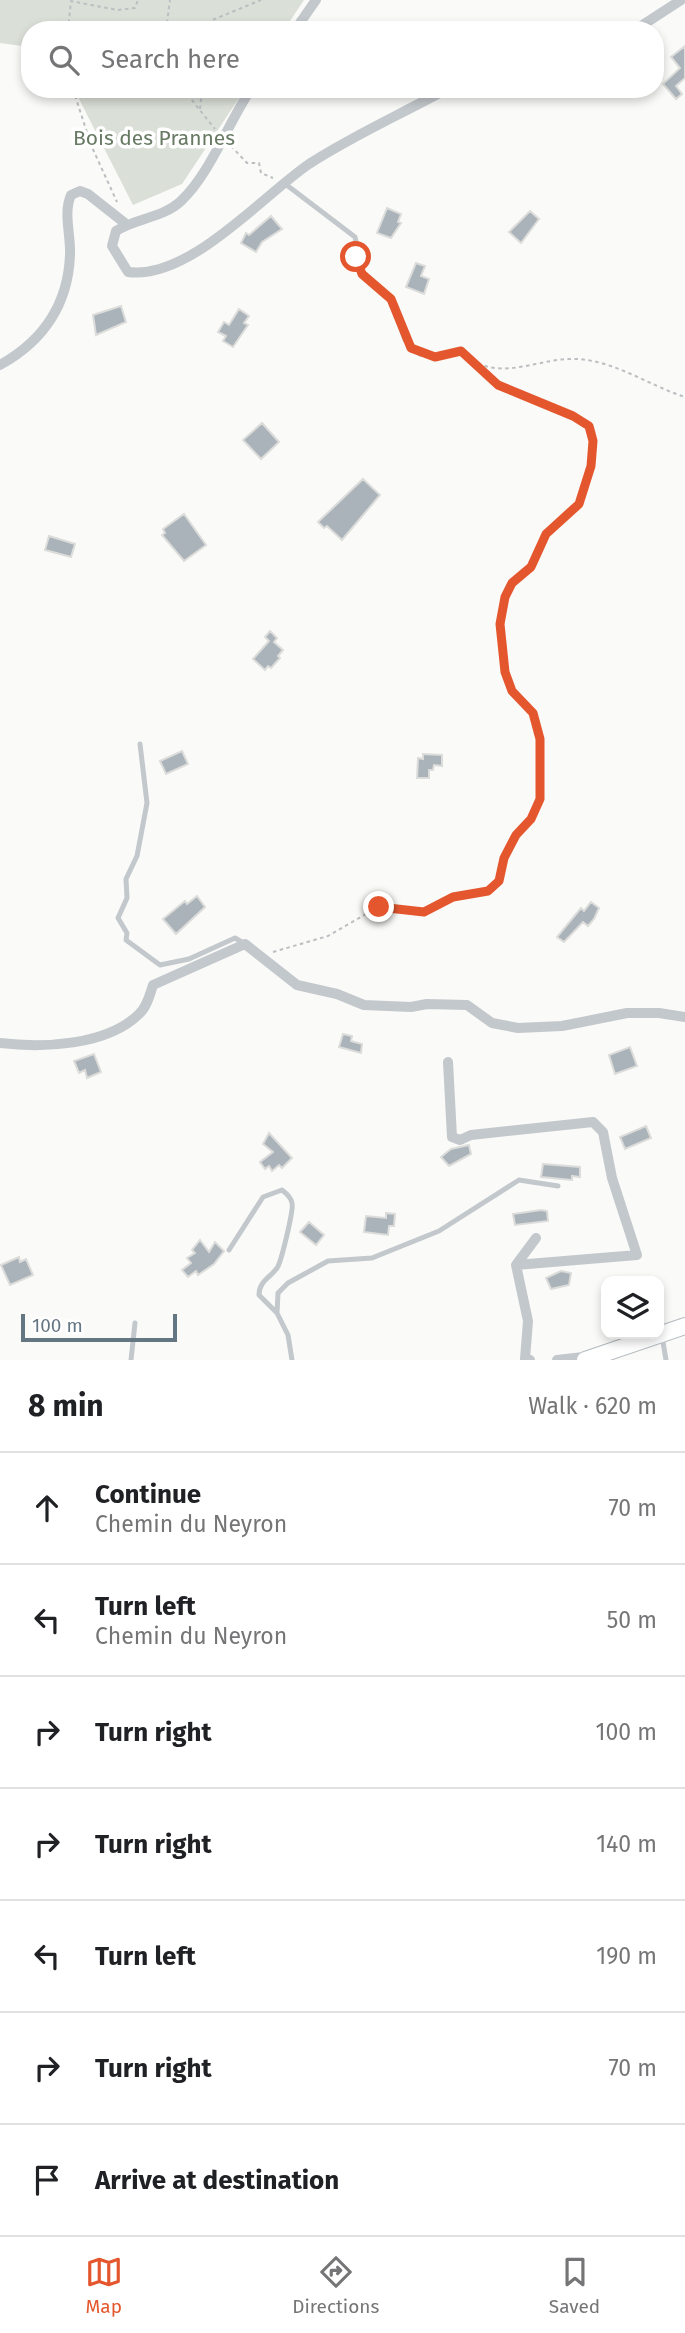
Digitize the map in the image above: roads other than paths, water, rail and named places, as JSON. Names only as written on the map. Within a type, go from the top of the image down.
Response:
[{"type":"street","points":[[301,21],[316,0]]},
{"type":"street","points":[[649,21],[681,0]]},
{"type":"street","points":[[245,98],[206,167],[181,201],[165,212],[126,224],[116,231],[112,246],[128,272],[145,274],[179,260],[205,245],[310,163],[429,98]]},
{"type":"street","points":[[0,365],[33,343],[57,310],[70,256],[67,204],[71,195],[80,191],[88,194],[126,224]]},
{"type":"street","points":[[0,1043],[64,1043],[106,1034],[141,1013],[153,985],[245,944],[297,985],[337,994],[364,1005],[467,1005],[501,1026],[562,1026],[628,1013],[659,1013],[685,1017]]},
{"type":"street","points":[[448,1062],[452,1137],[460,1140],[471,1135],[593,1122],[603,1132],[612,1178],[637,1255],[516,1265]]},
{"type":"street","points":[[530,1360],[525,1359],[523,1353],[528,1321],[516,1265],[536,1238]]},
{"type":"street","points":[[664,1333],[685,1326]]},
{"type":"street","points":[[557,1360],[592,1357],[647,1339]]},
{"type":"lane","points":[[285,183],[355,237],[362,274],[391,299],[405,340],[420,354]]},
{"type":"lane","points":[[140,744],[147,803],[137,856],[126,879],[127,898],[118,918],[127,933],[126,940],[160,965],[189,959],[235,938],[245,944]]},
{"type":"lane","points":[[277,1313],[278,1293],[288,1283],[328,1261],[372,1258],[439,1231],[519,1180],[558,1186]]},
{"type":"lane","points":[[229,1250],[263,1197],[282,1190],[288,1194],[293,1210],[282,1247],[284,1255],[259,1290],[263,1300],[277,1313],[288,1335],[292,1360]]},
{"type":"lane","points":[[131,1360],[135,1323]]},
{"type":"lane","points":[[663,1339],[666,1360]]},
{"type":"park label","name":"Bois des Prannes","points":[[154,138]]}]
